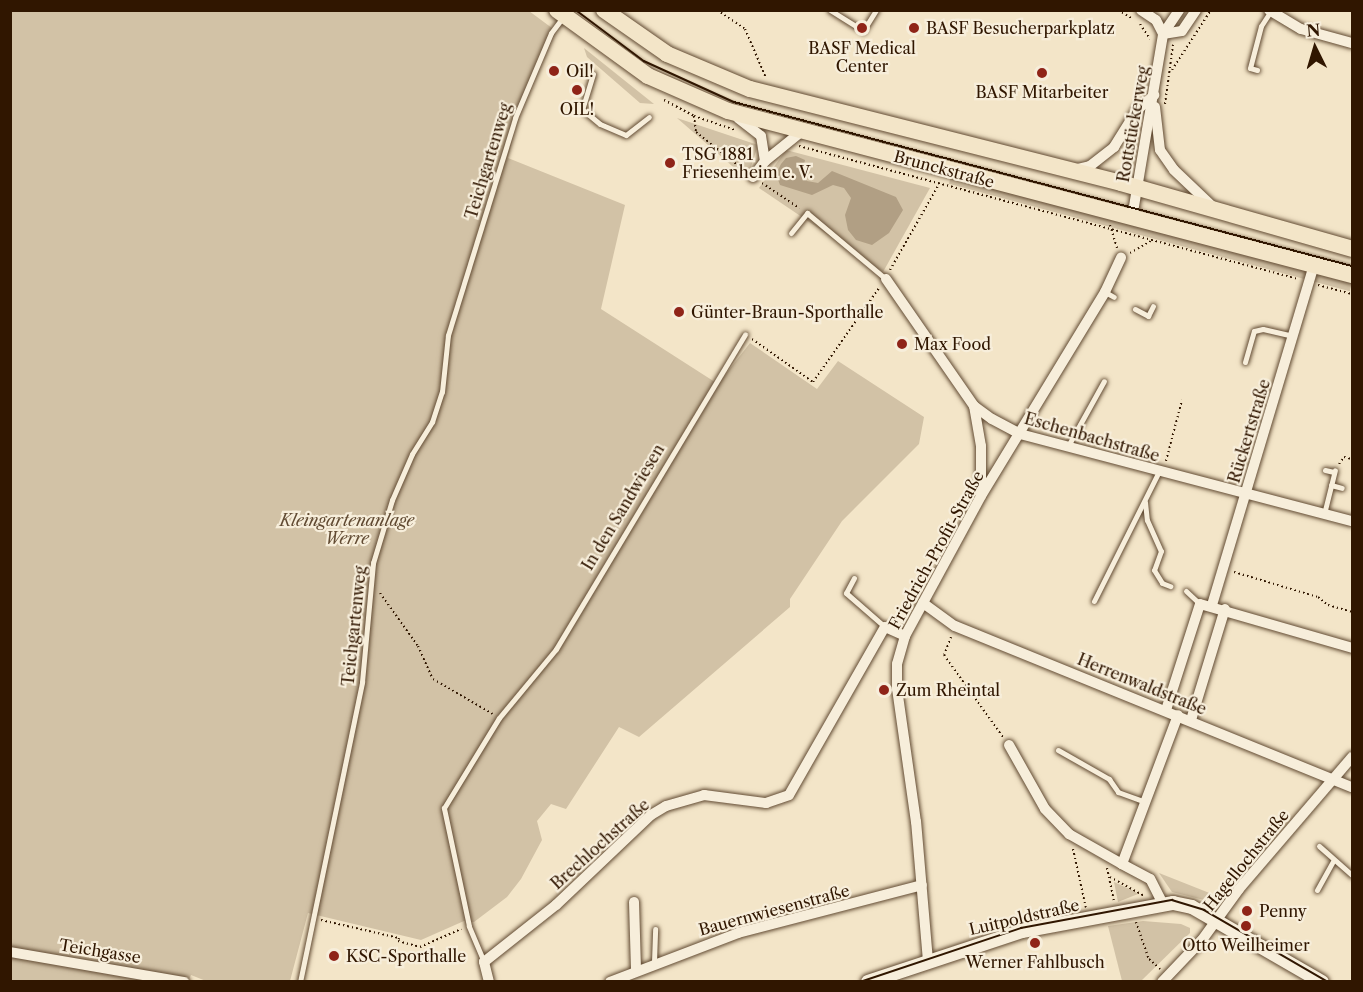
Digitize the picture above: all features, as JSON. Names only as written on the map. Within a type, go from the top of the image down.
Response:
[{"type":"main road","name":"Brunckstraße","points":[[604,10],[667,54],[750,89],[1072,170],[1353,249]]},
{"type":"main road","name":"Brunckstraße","points":[[561,13],[648,76],[728,111],[1353,275]]},
{"type":"street","points":[[1141,10],[1156,20],[1163,34],[1182,31],[1196,10]]},
{"type":"street","name":"Rottstückerweg","points":[[1132,218],[1163,34],[1179,10]]},
{"type":"street","points":[[1269,11],[1301,29],[1353,43]]},
{"type":"street","points":[[1072,170],[1090,166],[1114,147],[1137,110],[1154,95]]},
{"type":"street","points":[[1154,95],[1160,150],[1174,170],[1218,211]]},
{"type":"street","points":[[728,111],[761,136],[765,160]]},
{"type":"street","points":[[753,177],[765,160],[802,131]]},
{"type":"street","name":"Friedrich-Profit-Straße","points":[[928,961],[922,885],[897,689],[897,664],[905,636],[981,496],[1109,294],[1121,258]]},
{"type":"street","name":"Rückertstraße","points":[[1212,605],[1314,265]]},
{"type":"street","name":"Eschenbachstraße","points":[[886,279],[974,406],[1020,434],[1353,521]]},
{"type":"street","points":[[974,406],[981,446],[981,496]]},
{"type":"street","name":"Herrenwaldstraße","points":[[923,603],[955,626],[1191,720],[1353,788]]},
{"type":"street","points":[[1166,710],[1200,604],[1212,605],[1353,648]]},
{"type":"street","points":[[1191,720],[1225,609]]},
{"type":"street","points":[[885,627],[905,636]]},
{"type":"street","name":"Brechlochstraße","points":[[484,962],[556,905],[651,815],[666,806],[704,795],[766,803],[789,795],[885,627]]},
{"type":"street","points":[[1122,864],[1147,803],[1178,715]]},
{"type":"street","points":[[1009,745],[1046,809],[1069,834],[1150,879],[1161,898]]},
{"type":"street","name":"Hagellochstraße","points":[[1165,979],[1292,833],[1353,757]]},
{"type":"street","name":"Bauernwiesenstraße","points":[[610,981],[654,962],[738,933],[922,885]]},
{"type":"street","name":"Luitpoldstraße","points":[[868,981],[1022,932],[1076,921],[1161,898],[1192,907],[1216,920]]},
{"type":"street","points":[[634,902],[636,971]]},
{"type":"street","points":[[1216,920],[1322,981]]},
{"type":"street","name":"Teichgasse","points":[[10,952],[184,981]]},
{"type":"street","name":"In den Sandwiesen","points":[[484,962],[489,981]]},
{"type":"lane","points":[[830,10],[863,31],[876,10]]},
{"type":"lane","points":[[1257,70],[1250,68],[1261,26],[1269,11]]},
{"type":"lane","name":"Teichgartenweg","points":[[300,981],[362,681],[371,581],[392,500],[412,454],[432,422],[442,392],[448,335],[515,118],[561,13]]},
{"type":"lane","points":[[593,74],[582,109],[600,124],[626,135],[649,117]]},
{"type":"lane","name":"Eschenbachstraße","points":[[791,233],[807,213],[886,279]]},
{"type":"lane","points":[[1135,309],[1148,316],[1153,306]]},
{"type":"lane","points":[[1245,362],[1254,332],[1263,329],[1293,336]]},
{"type":"lane","name":"In den Sandwiesen","points":[[484,962],[469,926],[444,808],[499,718],[556,648],[745,334]]},
{"type":"lane","points":[[1068,446],[1104,381]]},
{"type":"lane","points":[[1324,514],[1335,471],[1325,470]]},
{"type":"lane","points":[[1094,601],[1144,500],[1161,472]]},
{"type":"lane","points":[[1331,485],[1342,488]]},
{"type":"lane","points":[[1144,500],[1147,520],[1161,551],[1154,570],[1162,583],[1170,586]]},
{"type":"lane","points":[[854,578],[846,593],[885,627]]},
{"type":"lane","points":[[1186,591],[1200,604]]},
{"type":"lane","points":[[1058,750],[1109,778],[1118,792],[1147,803]]},
{"type":"lane","points":[[1319,846],[1353,875]]},
{"type":"lane","points":[[1317,890],[1334,861]]},
{"type":"lane","points":[[654,962],[655,929]]},
{"type":"path","points":[[717,10],[745,29],[767,79]]},
{"type":"path","points":[[1118,10],[1142,26],[1150,44]]},
{"type":"path","points":[[1170,73],[1202,25]]},
{"type":"path","points":[[1163,34],[1175,48],[1163,116]]},
{"type":"path","points":[[1133,99],[1146,71]]},
{"type":"path","points":[[745,334],[813,382],[886,279],[939,184]]},
{"type":"path","points":[[1151,241],[1121,258],[1109,230],[1310,282],[1353,294]]},
{"type":"path","points":[[1161,472],[1182,400]]},
{"type":"path","points":[[1335,471],[1344,457],[1353,459]]},
{"type":"path","points":[[1224,569],[1318,597],[1328,605],[1353,612]]},
{"type":"path","points":[[371,581],[418,646],[433,679],[499,718]]},
{"type":"path","points":[[955,626],[944,655],[1009,745]]},
{"type":"path","points":[[1069,834],[1087,912],[1073,915],[1076,921]]},
{"type":"path","points":[[1105,856],[1115,904]]},
{"type":"path","points":[[1110,877],[1134,887],[1141,895],[1161,898]]},
{"type":"path","points":[[1135,918],[1149,959],[1165,979]]},
{"type":"path","points":[[314,919],[399,938],[398,941],[420,947],[469,926]]},
{"type":"green space","name":"Kleingartenanlage Werre","points":[[10,11],[529,11],[556,31],[520,109],[508,158],[625,205],[601,309],[718,384],[750,343],[817,389],[838,361],[924,417],[919,444],[842,521],[790,599],[790,607],[639,737],[619,727],[566,809],[551,804],[537,821],[542,840],[521,879],[507,897],[474,922],[464,921],[421,940],[308,913],[290,981],[206,981],[191,975],[188,982],[11,981]]},
{"type":"green space","points":[[584,48],[654,104],[640,103],[587,57]]},
{"type":"green space","points":[[677,118],[758,145],[747,179]]},
{"type":"green space","points":[[786,150],[930,188],[883,272],[759,188]]},
{"type":"green space","points":[[951,176],[1352,283],[1350,291],[949,184]]},
{"type":"green space","points":[[1159,873],[1212,894],[1208,901],[1172,892]]},
{"type":"green space","points":[[1114,882],[1134,891],[1138,894],[1118,902]]},
{"type":"green space","points":[[1143,921],[1181,924],[1190,928],[1190,933],[1141,981],[1122,981],[1108,926]]},
{"type":"shaded area","points":[[796,156],[805,160],[802,173],[807,181],[818,183],[832,171],[896,197],[903,210],[889,233],[872,245],[856,240],[848,230],[845,215],[851,198],[844,188],[833,185],[812,195],[780,185],[776,174],[781,164],[786,158]]},
{"type":"tram line","points":[[576,10],[644,61],[734,102],[1352,266]]},
{"type":"tram line","points":[[860,982],[1021,928],[1172,900],[1204,910],[1328,982]]},
{"type":"place","name":"BASF Medical Center","points":[[862,28]]},
{"type":"place","name":"BASF Besucherparkplatz","points":[[914,28]]},
{"type":"place","name":"Oil!","points":[[554,71]]},
{"type":"place","name":"BASF Mitarbeiter","points":[[1042,73]]},
{"type":"place","name":"OIL!","points":[[577,90]]},
{"type":"place","name":"TSG 1881 Friesenheim e. V.","points":[[670,163]]},
{"type":"place","name":"Günter-Braun-Sporthalle","points":[[679,312]]},
{"type":"place","name":"Max Food","points":[[902,344]]},
{"type":"place","name":"Zum Rheintal","points":[[884,690]]},
{"type":"place","name":"Penny","points":[[1247,911]]},
{"type":"place","name":"Otto Weilheimer","points":[[1246,926]]},
{"type":"place","name":"Werner Fahlbusch","points":[[1035,943]]},
{"type":"place","name":"KSC-Sporthalle","points":[[334,956]]}]
